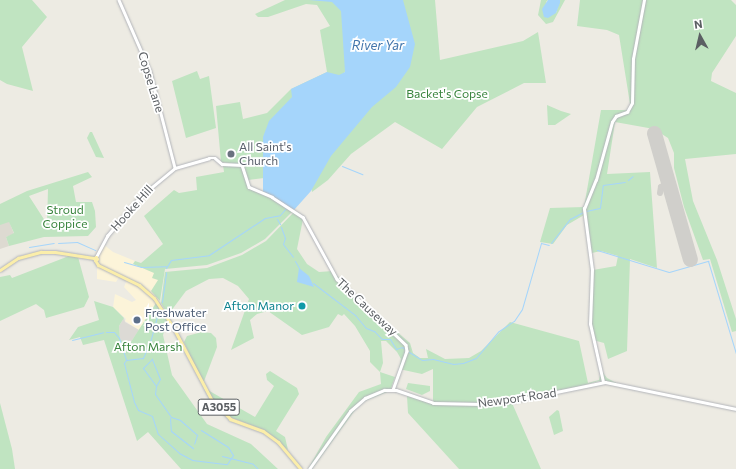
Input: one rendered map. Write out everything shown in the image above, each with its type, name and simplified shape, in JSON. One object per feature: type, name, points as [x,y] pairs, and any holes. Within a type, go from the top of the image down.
[{"type":"main road","name":"A3055","points":[[0,270],[14,260],[36,253],[55,252],[95,258],[98,265],[141,286],[159,304],[211,399],[230,419],[263,431],[278,442],[301,469]]},
{"type":"main road","name":"Newport Road","points":[[393,390],[433,403],[481,404],[563,392],[603,382],[736,409]]},
{"type":"main road","points":[[309,469],[344,418],[356,404],[374,394],[393,390]]},
{"type":"street","name":"Copse Lane","points":[[119,0],[150,70],[176,168]]},
{"type":"street","points":[[603,382],[590,324],[592,270],[584,210],[596,180],[612,122],[616,116],[627,112],[632,103],[633,59],[644,0]]},
{"type":"street","name":"The Causeway","points":[[176,168],[207,158],[218,160],[222,164],[242,165],[249,187],[285,205],[307,222],[337,280],[407,346],[407,351],[393,390]]},
{"type":"street","name":"Hooke Hill","points":[[95,258],[107,236],[140,197],[176,168]]},
{"type":"shaded area","points":[[0,213],[9,221],[14,234],[6,237],[9,246],[0,249]]},
{"type":"shaded area","points":[[103,244],[113,252],[135,261],[133,264],[163,272],[160,301],[139,330],[125,321],[126,319],[113,307],[115,294],[132,302],[136,300],[124,287],[127,280],[119,277],[116,282],[97,279],[97,260]]},
{"type":"shaded area","points":[[124,318],[125,322],[139,330],[129,345],[120,339],[119,326]]},
{"type":"green space","points":[[0,0],[32,0],[47,17],[22,47],[33,91],[7,84],[0,80]]},
{"type":"green space","points":[[285,0],[353,0],[374,29],[263,192],[264,178],[248,180],[243,165],[221,162],[216,106],[240,102],[243,119],[267,113],[291,89],[327,72],[320,30],[330,26],[317,5],[306,4],[268,17],[258,17],[255,14]]},
{"type":"green space","name":"Backet's Copse","points":[[389,0],[435,0],[440,60],[523,41],[538,32],[546,83],[524,83],[477,107],[442,149],[395,122],[351,154],[328,180],[312,192],[311,183]]},
{"type":"green space","points":[[541,0],[548,0],[546,2],[556,13],[560,0],[565,0],[553,22],[546,24],[538,15]]},
{"type":"green space","points":[[580,0],[643,0],[640,15],[645,0],[731,0],[736,5],[736,36],[712,73],[711,81],[736,93],[736,154],[685,159],[693,201],[717,260],[736,319],[736,331],[732,332],[710,259],[703,260],[684,207],[674,168],[674,153],[668,138],[654,129],[615,122],[607,174],[650,172],[657,268],[630,259],[627,351],[608,359],[604,343],[593,340],[591,324],[593,270],[616,266],[618,256],[601,251],[592,253],[585,210],[584,215],[567,225],[553,244],[540,242],[550,208],[584,207],[601,110],[631,110],[619,35],[607,30],[577,26]]},
{"type":"green space","points":[[197,71],[200,79],[209,76],[216,128],[186,138],[172,81]]},
{"type":"green space","points":[[547,105],[571,114],[555,125],[548,125]]},
{"type":"green space","points":[[90,132],[92,132],[104,158],[96,157],[87,138]]},
{"type":"green space","points":[[223,165],[241,166],[249,189],[267,195],[293,211],[265,239],[241,253],[207,265],[165,269],[160,301],[151,291],[158,280],[152,278],[154,273],[133,264],[135,261],[141,263],[163,244],[144,216],[174,190],[179,193],[197,190],[196,177],[224,172]]},
{"type":"green space","name":"Stroud Coppice","points":[[88,172],[92,177],[73,186],[76,202],[92,202],[95,211],[96,227],[88,236],[44,237],[9,246],[6,237],[14,233],[9,222],[0,225],[0,204],[27,191]],"holes":[[[48,189],[47,224],[29,196]]]},
{"type":"green space","points":[[294,212],[303,219],[297,249],[307,264],[319,272],[333,271],[355,296],[410,343],[413,353],[420,358],[428,358],[426,349],[445,359],[469,358],[481,351],[510,322],[579,341],[588,383],[599,380],[601,370],[607,378],[620,385],[599,381],[574,388],[485,403],[433,402],[433,369],[422,374],[399,369],[401,359],[397,352],[386,341],[381,341],[383,363],[380,372],[370,362],[370,351],[355,326],[344,314],[342,316],[338,314],[329,327],[302,335],[268,311],[257,314],[250,320],[254,338],[231,350],[249,299],[238,286],[223,278],[209,279],[186,291],[168,315],[161,303],[165,272],[207,268],[242,255],[266,241]]},
{"type":"green space","points":[[69,256],[78,257],[89,297],[84,307],[46,318],[44,310],[36,304],[0,321],[0,277],[10,275],[12,278]]},
{"type":"green space","name":"Afton Marsh","points":[[94,301],[113,307],[124,318],[119,326],[120,339],[129,345],[156,303],[168,320],[163,335],[172,375],[207,424],[251,444],[278,469],[181,469],[148,432],[137,441],[104,340],[83,345],[80,337],[69,340],[78,327],[99,320]]},
{"type":"green space","points":[[202,332],[211,333],[216,338],[217,347],[203,384],[184,342],[187,336]]},
{"type":"green space","points":[[270,371],[297,388],[299,394],[276,431],[285,437],[288,450],[264,430],[230,417],[212,399],[206,389],[255,417],[274,386],[267,380],[266,374]]},
{"type":"green space","points":[[380,372],[395,377],[390,391],[367,400],[358,406],[312,469],[308,469],[326,437],[359,392],[381,384]]},
{"type":"green space","points":[[408,383],[430,386],[430,391],[422,395],[406,389]]},
{"type":"green space","points":[[407,396],[442,405],[483,406],[512,403],[541,469],[459,469],[408,413]]},
{"type":"green space","points":[[0,403],[12,449],[15,469],[0,469]]},
{"type":"green space","points":[[557,410],[559,411],[563,431],[554,435],[549,417]]},
{"type":"water","name":"River Yar","points":[[309,0],[403,0],[415,44],[410,67],[396,87],[372,107],[331,156],[311,191],[294,210],[263,192],[263,137],[269,121],[292,97],[291,89],[327,72],[339,75],[345,72],[341,11],[332,2]]},
{"type":"water","points":[[548,0],[560,0],[560,3],[556,13],[548,18],[544,17],[542,9]]},
{"type":"water","points":[[299,268],[309,276],[314,287],[297,282]]},
{"type":"waterway","points":[[342,166],[362,174]]},
{"type":"waterway","points":[[628,180],[633,176]]},
{"type":"waterway","points":[[586,211],[600,208],[603,185],[625,182]]},
{"type":"waterway","points":[[166,268],[171,260],[209,255],[265,218],[280,215],[286,208]]},
{"type":"waterway","points":[[551,243],[570,219],[583,212]]},
{"type":"waterway","points":[[277,219],[280,224]]},
{"type":"waterway","points":[[281,227],[285,238],[283,244],[293,257]]},
{"type":"waterway","points":[[58,243],[77,242],[95,250]]},
{"type":"waterway","points":[[29,247],[54,243]]},
{"type":"waterway","points":[[409,352],[422,360],[433,359],[453,364],[463,363],[476,358],[499,331],[514,321],[522,309],[541,243],[549,245]]},
{"type":"waterway","points":[[597,250],[669,272],[708,261],[736,354]]},
{"type":"waterway","points":[[295,261],[299,268]]},
{"type":"waterway","points":[[124,262],[141,267],[166,266]]},
{"type":"waterway","points":[[162,302],[166,272]]},
{"type":"waterway","points":[[313,283],[355,315],[366,328],[374,331],[382,339],[390,339],[396,349],[402,347],[405,349]]},
{"type":"waterway","points":[[159,309],[151,339],[143,358],[126,360],[124,363],[134,402],[138,410],[152,416],[158,434],[179,453],[192,460],[227,464],[233,455],[228,447],[201,430]]},
{"type":"waterway","points":[[72,340],[103,332]]},
{"type":"waterway","points":[[106,332],[114,332],[119,338],[126,360]]},
{"type":"waterway","points":[[156,386],[160,379],[152,359],[143,368],[156,386],[155,394],[171,417],[180,420],[197,435],[194,444]]},
{"type":"waterway","points":[[170,418],[171,431],[193,448]]},
{"type":"waterway","points":[[222,456],[253,464],[258,469]]},
{"type":"taxiway","points":[[660,193],[661,187],[669,183]]},
{"type":"runway","points":[[654,133],[690,259]]},
{"type":"place","name":"All Saint's Church","points":[[231,154]]},
{"type":"place","name":"Afton Manor","points":[[302,306]]},
{"type":"place","name":"Freshwater Post Office","points":[[137,320]]}]
